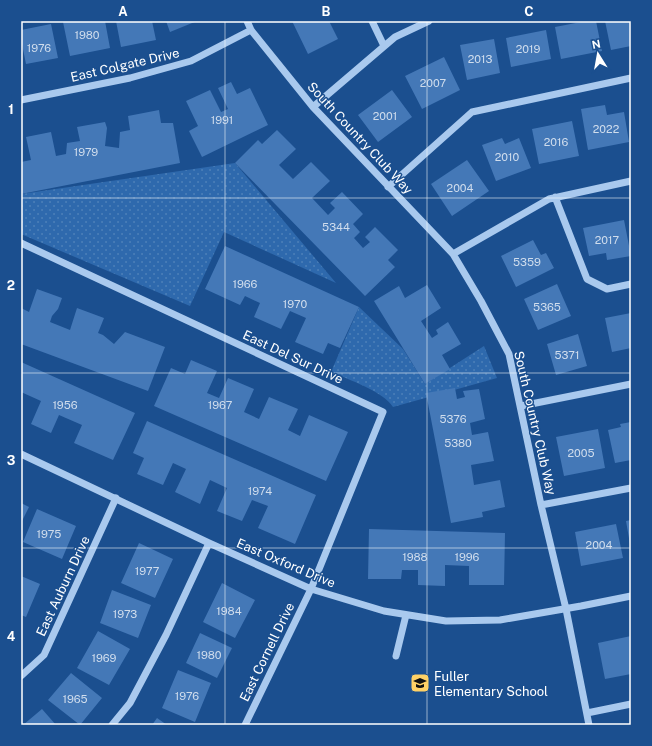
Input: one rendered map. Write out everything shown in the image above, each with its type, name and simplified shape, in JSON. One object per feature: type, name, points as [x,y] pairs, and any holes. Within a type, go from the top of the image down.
[{"type":"street","name":"South Country Club Way","points":[[248,21],[251,30],[313,107],[453,254],[481,301],[509,354],[566,609],[587,713],[587,724]]},
{"type":"street","points":[[372,21],[384,46]]},
{"type":"street","points":[[313,107],[395,37],[429,21]]},
{"type":"street","name":"East Colgate Drive","points":[[21,100],[130,78],[191,61],[251,30]]},
{"type":"street","points":[[388,187],[472,112],[631,78]]},
{"type":"street","points":[[453,254],[549,199],[631,181]]},
{"type":"street","points":[[555,197],[587,279],[607,289],[631,284]]},
{"type":"street","name":"East Del Sur Drive","points":[[21,243],[383,412],[311,589]]},
{"type":"street","points":[[521,406],[631,384]]},
{"type":"street","name":"East Oxford Drive","points":[[21,454],[311,589],[384,611],[446,621],[500,620],[631,596]]},
{"type":"street","points":[[542,505],[631,488]]},
{"type":"street","name":"East Auburn Drive","points":[[21,676],[44,655],[116,498]]},
{"type":"street","points":[[112,725],[130,703],[166,636],[209,542]]},
{"type":"street","name":"East Cornell Drive","points":[[245,725],[311,589]]},
{"type":"street","points":[[396,656],[406,615]]},
{"type":"street","points":[[587,713],[631,704]]},
{"type":"shaded area","points":[[235,163],[336,283],[224,232],[190,306],[21,234],[21,194]]},
{"type":"shaded area","points":[[359,307],[403,349],[425,384],[484,346],[497,378],[393,407],[388,401],[374,391],[331,372]]},
{"type":"building","points":[[105,21],[110,48],[70,56],[63,22]]},
{"type":"building","points":[[116,21],[152,21],[156,40],[121,47]]},
{"type":"building","points":[[166,21],[197,21],[170,32]]},
{"type":"building","points":[[292,21],[329,21],[338,39],[308,54]]},
{"type":"building","points":[[586,21],[596,21],[602,51],[561,59],[555,27]]},
{"type":"building","points":[[605,21],[631,21],[631,46],[611,50]]},
{"type":"building","points":[[51,24],[58,58],[26,64],[21,39],[21,30]]},
{"type":"building","points":[[546,30],[551,59],[511,67],[506,38]]},
{"type":"building","points":[[494,39],[500,73],[467,80],[460,45]]},
{"type":"building","points":[[444,57],[460,90],[422,109],[405,76]]},
{"type":"building","points":[[231,82],[237,94],[250,88],[268,125],[202,157],[189,131],[198,126],[186,101],[210,90],[221,112],[228,109],[218,88]]},
{"type":"building","points":[[392,90],[412,117],[378,142],[358,115]]},
{"type":"building","points":[[605,105],[607,115],[624,112],[629,142],[588,150],[581,109]]},
{"type":"building","points":[[159,110],[161,123],[173,123],[180,163],[21,194],[21,162],[31,160],[26,137],[51,132],[56,156],[66,154],[67,143],[80,141],[77,127],[105,122],[107,128],[105,146],[119,148],[120,132],[130,130],[128,116]]},
{"type":"building","points":[[572,121],[579,156],[539,164],[532,129]]},
{"type":"building","points":[[277,130],[296,149],[279,165],[293,179],[311,162],[330,181],[312,198],[328,215],[335,208],[330,203],[342,192],[363,214],[353,224],[360,232],[354,238],[363,248],[370,242],[365,237],[375,227],[398,250],[388,260],[395,267],[365,296],[235,163],[258,140],[262,144]]},
{"type":"building","points":[[502,138],[505,144],[519,138],[531,168],[496,181],[482,145]]},
{"type":"building","points":[[467,160],[489,191],[452,216],[431,184]]},
{"type":"building","points":[[624,220],[631,256],[607,260],[606,253],[589,256],[583,228]]},
{"type":"building","points":[[533,240],[541,255],[546,253],[554,268],[516,287],[501,256]]},
{"type":"building","points":[[225,246],[359,307],[340,348],[328,343],[323,354],[295,342],[306,318],[290,311],[281,329],[254,317],[260,303],[245,296],[240,305],[205,289]]},
{"type":"building","points":[[557,284],[571,316],[538,330],[524,299]]},
{"type":"building","points":[[427,285],[441,308],[421,321],[432,338],[438,334],[436,330],[448,322],[461,344],[442,355],[450,369],[425,384],[374,301],[399,286],[405,298]]},
{"type":"building","points":[[37,289],[62,298],[58,309],[52,316],[50,322],[70,330],[77,308],[104,318],[98,333],[114,344],[125,332],[165,347],[148,391],[21,344],[21,308],[29,312]]},
{"type":"building","points":[[631,313],[631,348],[612,352],[605,318]]},
{"type":"building","points":[[578,334],[587,366],[556,375],[547,344]]},
{"type":"building","points":[[191,360],[217,371],[207,393],[219,398],[228,378],[254,389],[244,412],[259,419],[269,397],[298,409],[288,430],[300,436],[309,415],[348,432],[326,481],[154,406],[171,368],[185,374]]},
{"type":"building","points":[[21,362],[135,413],[113,460],[74,443],[82,425],[59,415],[51,433],[31,424],[41,401],[21,392]]},
{"type":"building","points":[[455,388],[457,399],[465,397],[463,391],[479,389],[485,419],[470,423],[472,435],[488,432],[494,461],[471,465],[474,485],[500,480],[505,507],[482,512],[483,517],[451,523],[426,393]]},
{"type":"building","points":[[147,421],[316,495],[295,544],[258,528],[268,506],[252,500],[242,521],[217,511],[227,488],[210,480],[200,504],[175,492],[186,469],[173,463],[163,485],[137,474],[144,458],[133,453]]},
{"type":"building","points":[[631,422],[631,460],[615,463],[608,430],[621,427],[620,424]]},
{"type":"building","points":[[598,429],[605,468],[564,476],[556,437]]},
{"type":"building","points":[[21,503],[29,507],[21,523]]},
{"type":"building","points":[[37,509],[76,526],[62,559],[23,542]]},
{"type":"building","points":[[631,520],[631,544],[630,544],[626,521]]},
{"type":"building","points":[[616,524],[623,558],[581,566],[575,532]]},
{"type":"building","points":[[369,529],[505,533],[504,585],[469,585],[469,566],[445,565],[445,586],[418,585],[418,570],[402,570],[401,579],[368,579]]},
{"type":"building","points":[[139,543],[173,559],[155,598],[121,583]]},
{"type":"building","points":[[21,576],[40,584],[26,617],[21,615]]},
{"type":"building","points":[[222,583],[255,600],[235,638],[203,622]]},
{"type":"building","points":[[112,590],[151,605],[138,638],[100,623]]},
{"type":"building","points":[[98,631],[130,649],[109,685],[77,668]]},
{"type":"building","points":[[200,633],[232,648],[217,678],[186,663]]},
{"type":"building","points":[[631,636],[631,674],[605,679],[598,643]]},
{"type":"building","points":[[178,670],[211,683],[195,722],[162,708]]},
{"type":"building","points":[[71,673],[102,698],[80,725],[48,700]]},
{"type":"building","points":[[42,709],[56,725],[23,725]]},
{"type":"building","points":[[157,718],[167,725],[152,725]]},
{"type":"place","name":"Fuller Elementary School","points":[[420,683]]}]
